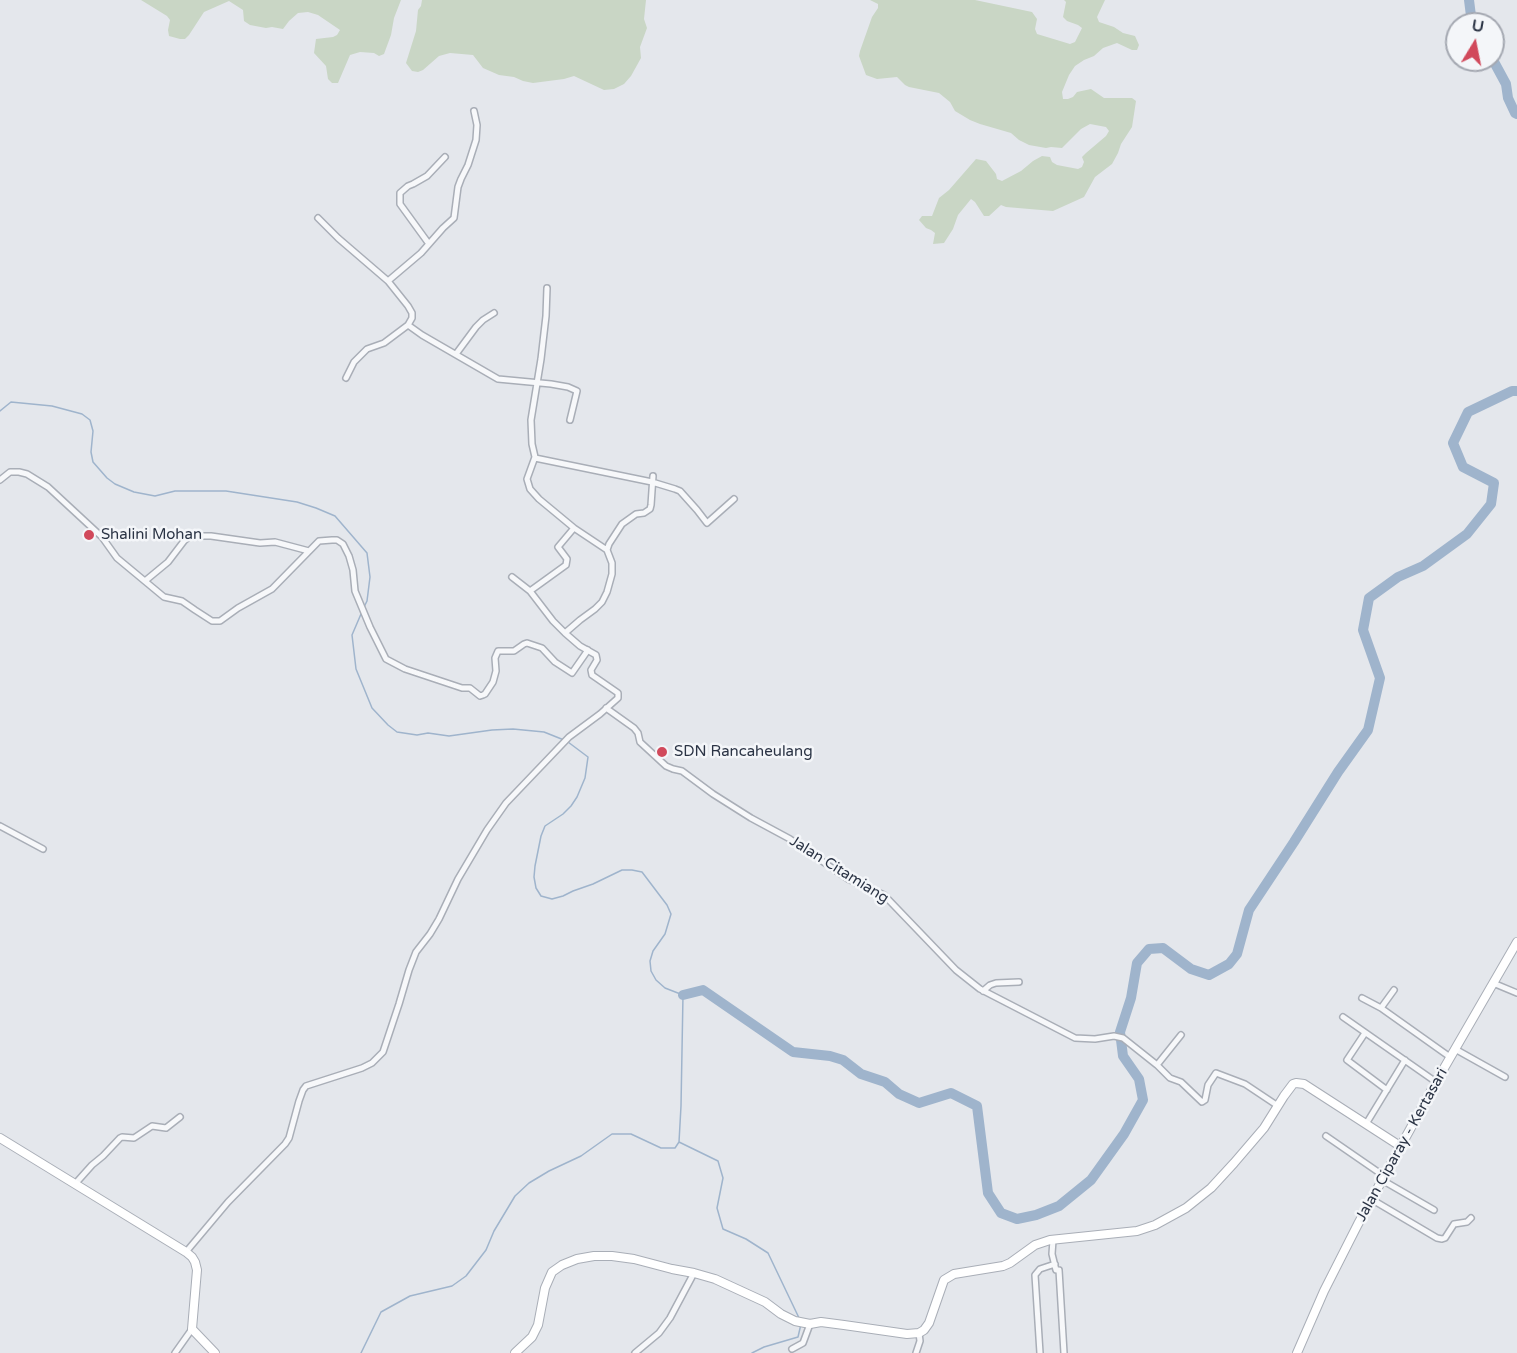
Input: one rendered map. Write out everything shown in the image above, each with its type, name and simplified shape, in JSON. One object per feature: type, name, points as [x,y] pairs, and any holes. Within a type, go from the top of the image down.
[{"type":"street","points":[[388,281],[421,253],[454,218],[458,188],[476,140],[477,125],[474,111]]},
{"type":"street","points":[[429,244],[400,204],[400,193],[427,176],[445,157]]},
{"type":"street","points":[[318,218],[388,281],[412,313],[408,325],[384,343],[367,349],[354,362],[346,378]]},
{"type":"street","points":[[547,288],[546,316],[531,420],[535,458],[527,480],[530,489],[539,499],[574,528],[608,550]]},
{"type":"street","points":[[456,354],[476,327],[494,313]]},
{"type":"street","points":[[408,325],[498,379],[537,382],[568,387],[577,391],[570,420]]},
{"type":"street","points":[[535,458],[652,479],[678,490],[706,523],[734,499]]},
{"type":"street","points":[[0,480],[10,472],[23,472],[48,488],[102,537],[117,558],[164,597],[182,601],[212,621],[220,621],[272,589],[319,541],[337,540],[343,544],[353,570],[355,591],[386,659],[405,669],[462,688],[470,688],[480,696],[485,694],[494,682],[495,658],[498,651],[514,651],[526,643],[542,648],[555,662],[572,673],[588,650]]},
{"type":"street","points":[[565,633],[602,602],[612,574],[609,544],[622,524],[636,514],[650,509],[652,479]]},
{"type":"street","points":[[530,591],[567,565],[567,559],[558,547],[574,528]]},
{"type":"street","points":[[145,581],[168,562],[189,537],[211,536],[246,542],[275,542],[309,551]]},
{"type":"street","points":[[186,1252],[228,1202],[285,1144],[306,1086],[362,1068],[372,1063],[383,1052],[416,952],[439,919],[458,879],[487,830],[506,803],[569,737],[618,698],[619,694],[592,675],[591,670],[598,658],[596,655],[565,633],[530,591],[512,577]]},
{"type":"street","name":"Jalan Citamiang","points":[[606,708],[634,728],[640,742],[666,766],[682,771],[712,794],[790,839],[848,879],[886,897],[956,970],[983,991],[1078,1039],[1095,1040],[1114,1036],[1123,1038],[1157,1065]]},
{"type":"street","points":[[0,826],[43,849]]},
{"type":"street","name":"Jalan Ciparay - Kertasari","points":[[1297,1353],[1329,1280],[1371,1199],[1517,942]]},
{"type":"street","points":[[983,991],[996,983],[1019,982]]},
{"type":"street","points":[[1493,983],[1517,993]]},
{"type":"street","points":[[1381,1008],[1394,990]]},
{"type":"street","points":[[1362,998],[1453,1053],[1504,1077]]},
{"type":"street","points":[[1343,1017],[1436,1082]]},
{"type":"street","points":[[1365,1033],[1347,1060],[1387,1090]]},
{"type":"street","points":[[1181,1035],[1157,1065],[1170,1078],[1181,1082],[1202,1102],[1205,1100],[1208,1085],[1216,1073],[1245,1084],[1278,1106]]},
{"type":"street","points":[[1366,1124],[1405,1060]]},
{"type":"street","points":[[515,1353],[532,1337],[538,1324],[552,1272],[577,1259],[594,1256],[634,1259],[716,1279],[765,1302],[795,1321],[821,1322],[907,1334],[919,1333],[929,1323],[942,1284],[947,1277],[1003,1266],[1035,1245],[1053,1240],[1137,1231],[1155,1225],[1186,1208],[1211,1188],[1234,1163],[1264,1128],[1293,1084],[1298,1082],[1400,1146]]},
{"type":"street","points":[[75,1184],[120,1138],[134,1138],[152,1126],[166,1128],[180,1117]]},
{"type":"street","points":[[1326,1137],[1383,1178],[1434,1210]]},
{"type":"street","points":[[0,1138],[192,1257],[197,1270],[192,1329],[175,1353]]},
{"type":"street","points":[[1371,1199],[1442,1239],[1454,1224],[1467,1222],[1471,1218]]},
{"type":"street","points":[[1053,1240],[1052,1254],[1056,1270],[1059,1270],[1064,1353]]},
{"type":"street","points":[[1040,1353],[1035,1275],[1040,1269],[1054,1264]]},
{"type":"street","points":[[635,1353],[659,1333],[670,1318],[694,1273]]},
{"type":"street","points":[[792,1349],[803,1343],[808,1323]]},
{"type":"street","points":[[192,1329],[215,1353]]},
{"type":"street","points":[[916,1353],[920,1341],[919,1333]]},
{"type":"green space","points":[[141,0],[401,0],[384,54],[379,56],[374,53],[360,52],[350,55],[338,83],[332,83],[328,79],[326,66],[314,53],[316,39],[333,37],[340,30],[318,15],[308,12],[298,13],[283,29],[266,28],[250,25],[244,21],[243,10],[229,1],[204,12],[189,35],[185,39],[180,39],[169,36],[170,20],[167,16]]},
{"type":"green space","points":[[422,0],[646,0],[644,19],[647,28],[640,47],[641,58],[631,76],[624,84],[614,89],[604,90],[574,76],[533,83],[523,81],[483,68],[473,55],[450,53],[439,56],[418,72],[412,71],[406,63],[416,31],[418,10]]},
{"type":"green space","points":[[870,0],[975,0],[1032,12],[1037,19],[1035,29],[1037,34],[1070,44],[1075,42],[1082,28],[1063,17],[1066,2],[1064,0],[1105,0],[1097,17],[1099,22],[1135,36],[1139,45],[1137,50],[1117,43],[1103,48],[1094,56],[1075,66],[1062,92],[1063,99],[1073,97],[1077,92],[1091,89],[1104,98],[1132,98],[1136,101],[1132,127],[1112,164],[1095,177],[1084,197],[1053,211],[1001,205],[989,216],[984,216],[971,199],[958,215],[944,243],[933,244],[935,233],[919,220],[922,216],[932,216],[939,198],[976,159],[986,161],[997,179],[1002,181],[1042,156],[1050,157],[1057,165],[1078,169],[1084,162],[1082,157],[1109,131],[1106,127],[1090,124],[1081,129],[1062,148],[1029,145],[1011,133],[970,120],[955,111],[950,102],[939,93],[909,87],[897,77],[877,79],[866,75],[859,56],[872,17],[878,8],[878,4]]},
{"type":"waterway","points":[[1469,0],[1470,12]]},
{"type":"waterway","points":[[1500,72],[1506,84],[1508,98],[1517,114]]},
{"type":"waterway","points":[[683,995],[703,990],[793,1052],[830,1056],[843,1060],[861,1074],[885,1082],[899,1094],[919,1103],[951,1093],[977,1106],[988,1193],[1001,1213],[1017,1219],[1059,1206],[1091,1180],[1124,1134],[1143,1100],[1139,1079],[1123,1056],[1120,1032],[1131,998],[1137,963],[1149,949],[1163,948],[1191,969],[1209,975],[1229,964],[1237,954],[1249,910],[1338,772],[1368,730],[1380,678],[1363,630],[1369,598],[1398,577],[1423,566],[1467,534],[1491,504],[1494,483],[1463,467],[1453,443],[1468,412],[1512,391],[1517,391]]},
{"type":"waterway","points":[[0,411],[11,402],[52,406],[82,414],[90,420],[93,431],[91,452],[93,462],[115,484],[134,492],[155,496],[175,491],[226,491],[297,502],[335,516],[367,553],[370,577],[364,607]]},
{"type":"waterway","points":[[361,614],[352,635],[356,669],[372,708],[397,732],[449,736],[513,729],[544,732],[564,740]]},
{"type":"waterway","points":[[568,742],[588,757],[585,778],[571,806],[545,826],[535,866],[536,888],[541,896],[552,899],[593,884],[622,870],[632,870],[642,872],[667,905],[671,914],[665,934],[653,951],[650,961],[651,971],[656,980],[665,988],[683,995],[679,1142],[718,1161],[723,1178],[717,1208],[723,1229],[746,1239],[768,1253],[800,1320]]},
{"type":"waterway","points":[[361,1353],[381,1312],[410,1296],[452,1286],[466,1276],[486,1250],[494,1231],[515,1196],[529,1183],[581,1156],[612,1134],[631,1134],[661,1148],[675,1148],[679,1142]]},
{"type":"waterway","points":[[752,1353],[798,1337],[801,1324]]},
{"type":"place","name":"Shalini Mohan","points":[[89,535]]},
{"type":"place","name":"SDN Rancaheulang","points":[[662,752]]}]
